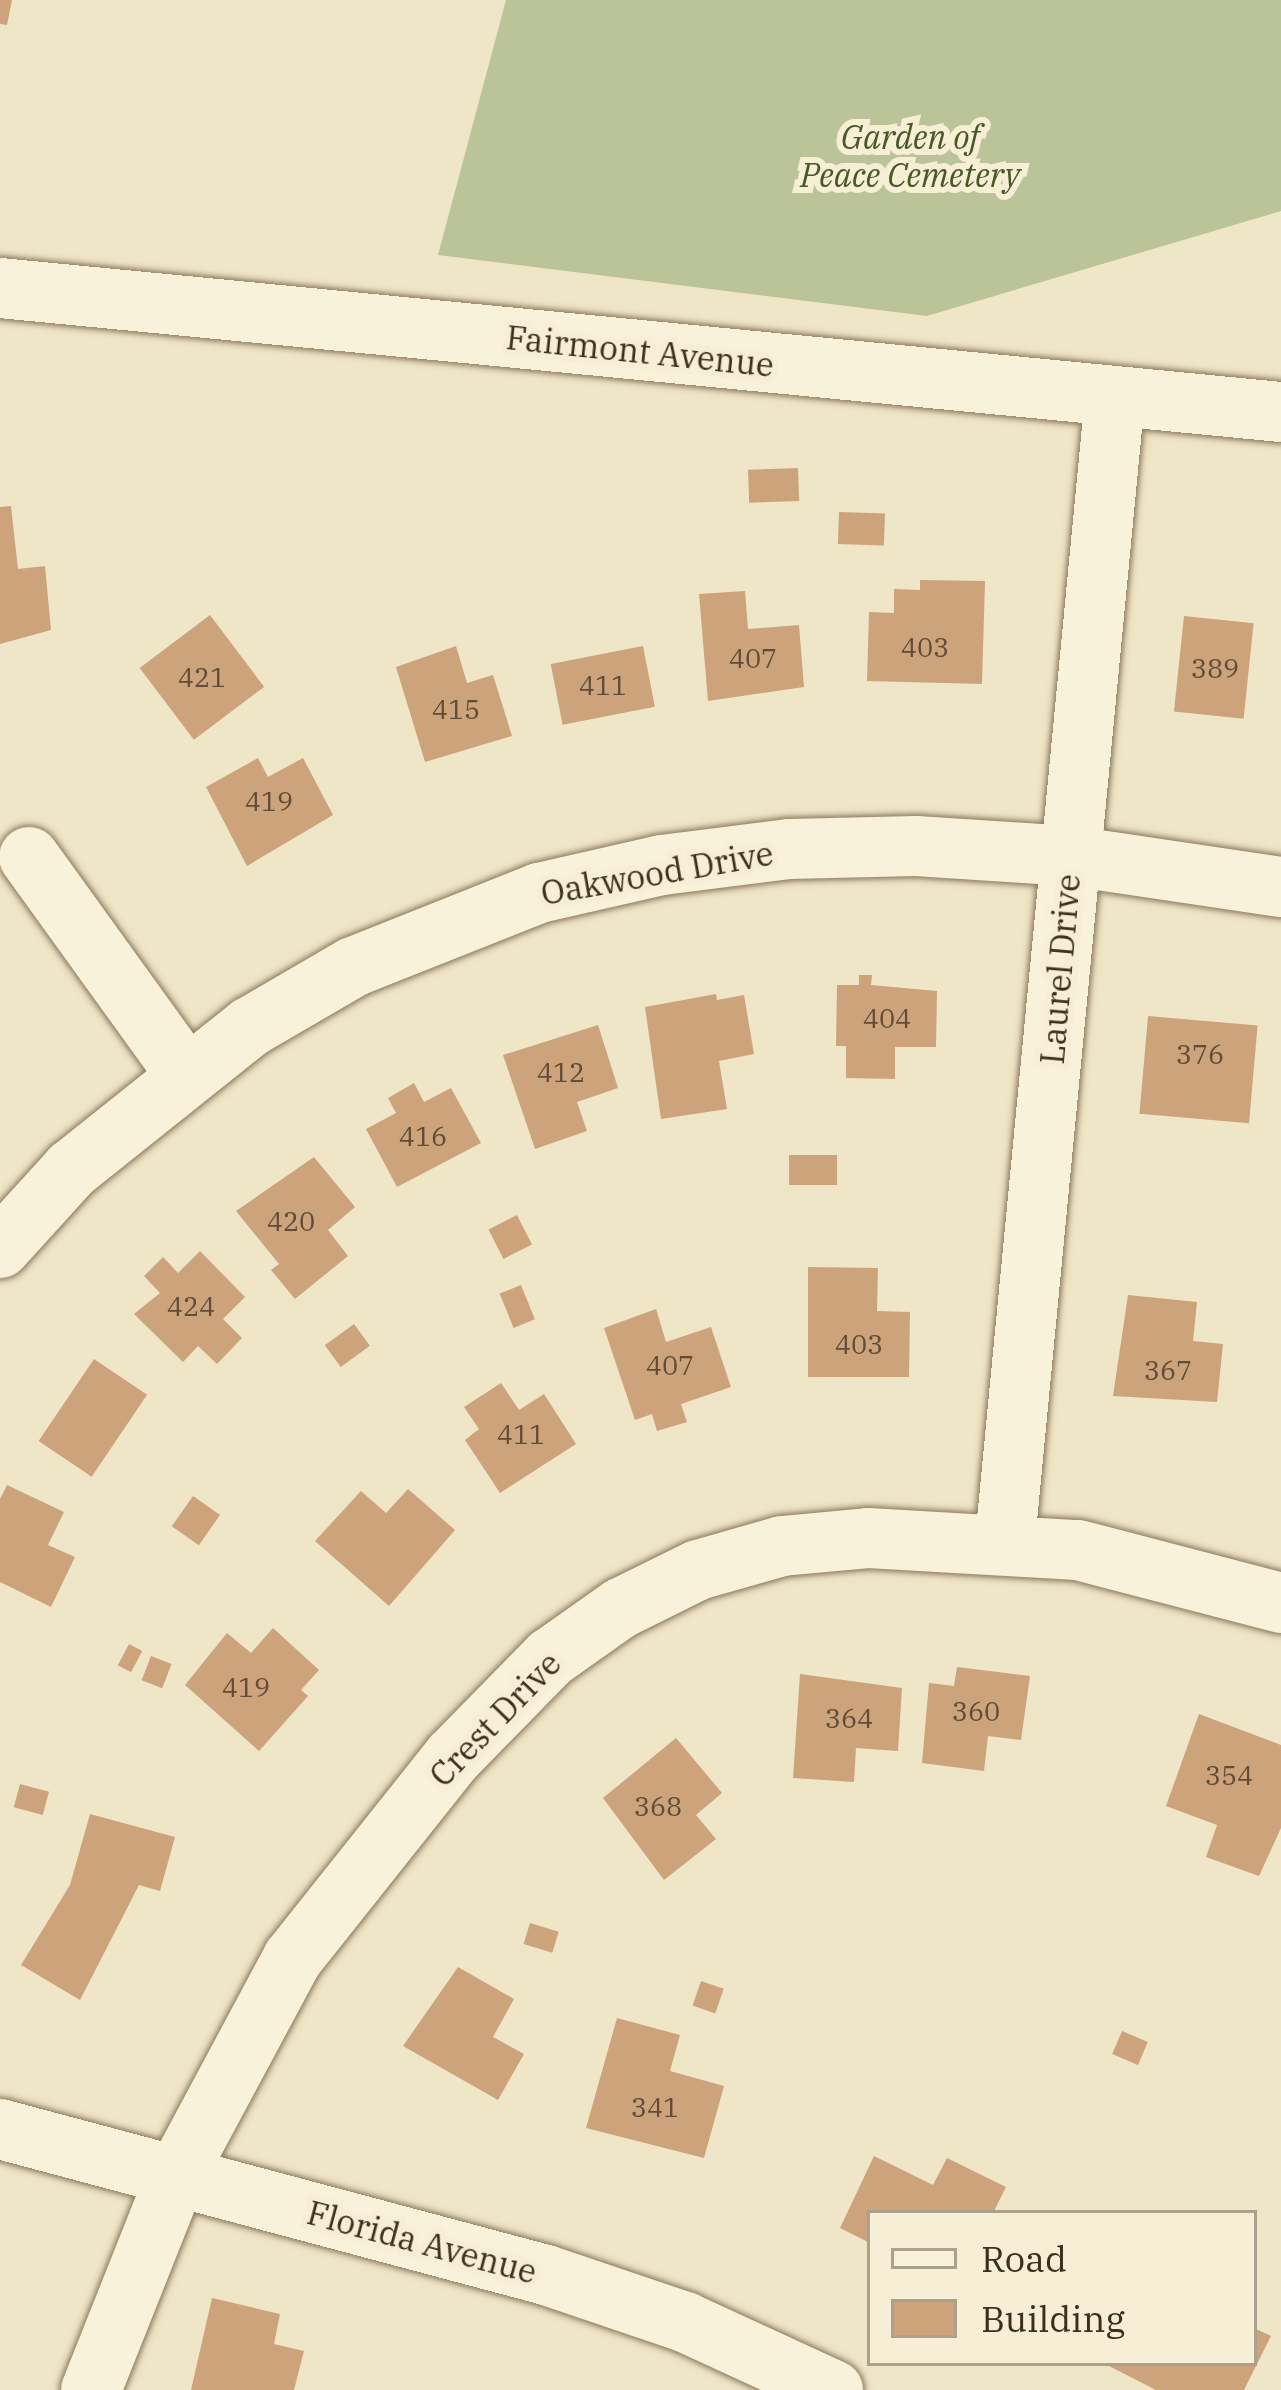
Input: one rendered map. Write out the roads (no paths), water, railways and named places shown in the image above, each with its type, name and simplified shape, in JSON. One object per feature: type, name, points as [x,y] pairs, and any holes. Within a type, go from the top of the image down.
[{"type":"street","name":"Fairmont Avenue","points":[[0,288],[1281,412]]},
{"type":"street","name":"Laurel Drive","points":[[1005,1541],[1115,397]]},
{"type":"street","name":"Oakwood Drive","points":[[0,1248],[71,1169],[185,1073],[353,967],[539,893],[662,865],[789,849],[916,846],[1071,856],[1281,887]]},
{"type":"street","points":[[28,857],[185,1073]]},
{"type":"street","name":"Crest Drive","points":[[91,2390],[176,2176],[293,1958],[438,1775],[550,1658],[621,1608],[698,1570],[782,1546],[868,1538],[1005,1541],[1220,1581],[1281,1604]]},
{"type":"street","name":"Florida Avenue","points":[[0,2129],[546,2275],[685,2322],[832,2390]]},
{"type":"park label","name":"Garden of Peace Cemetery","points":[[910,156]]}]
